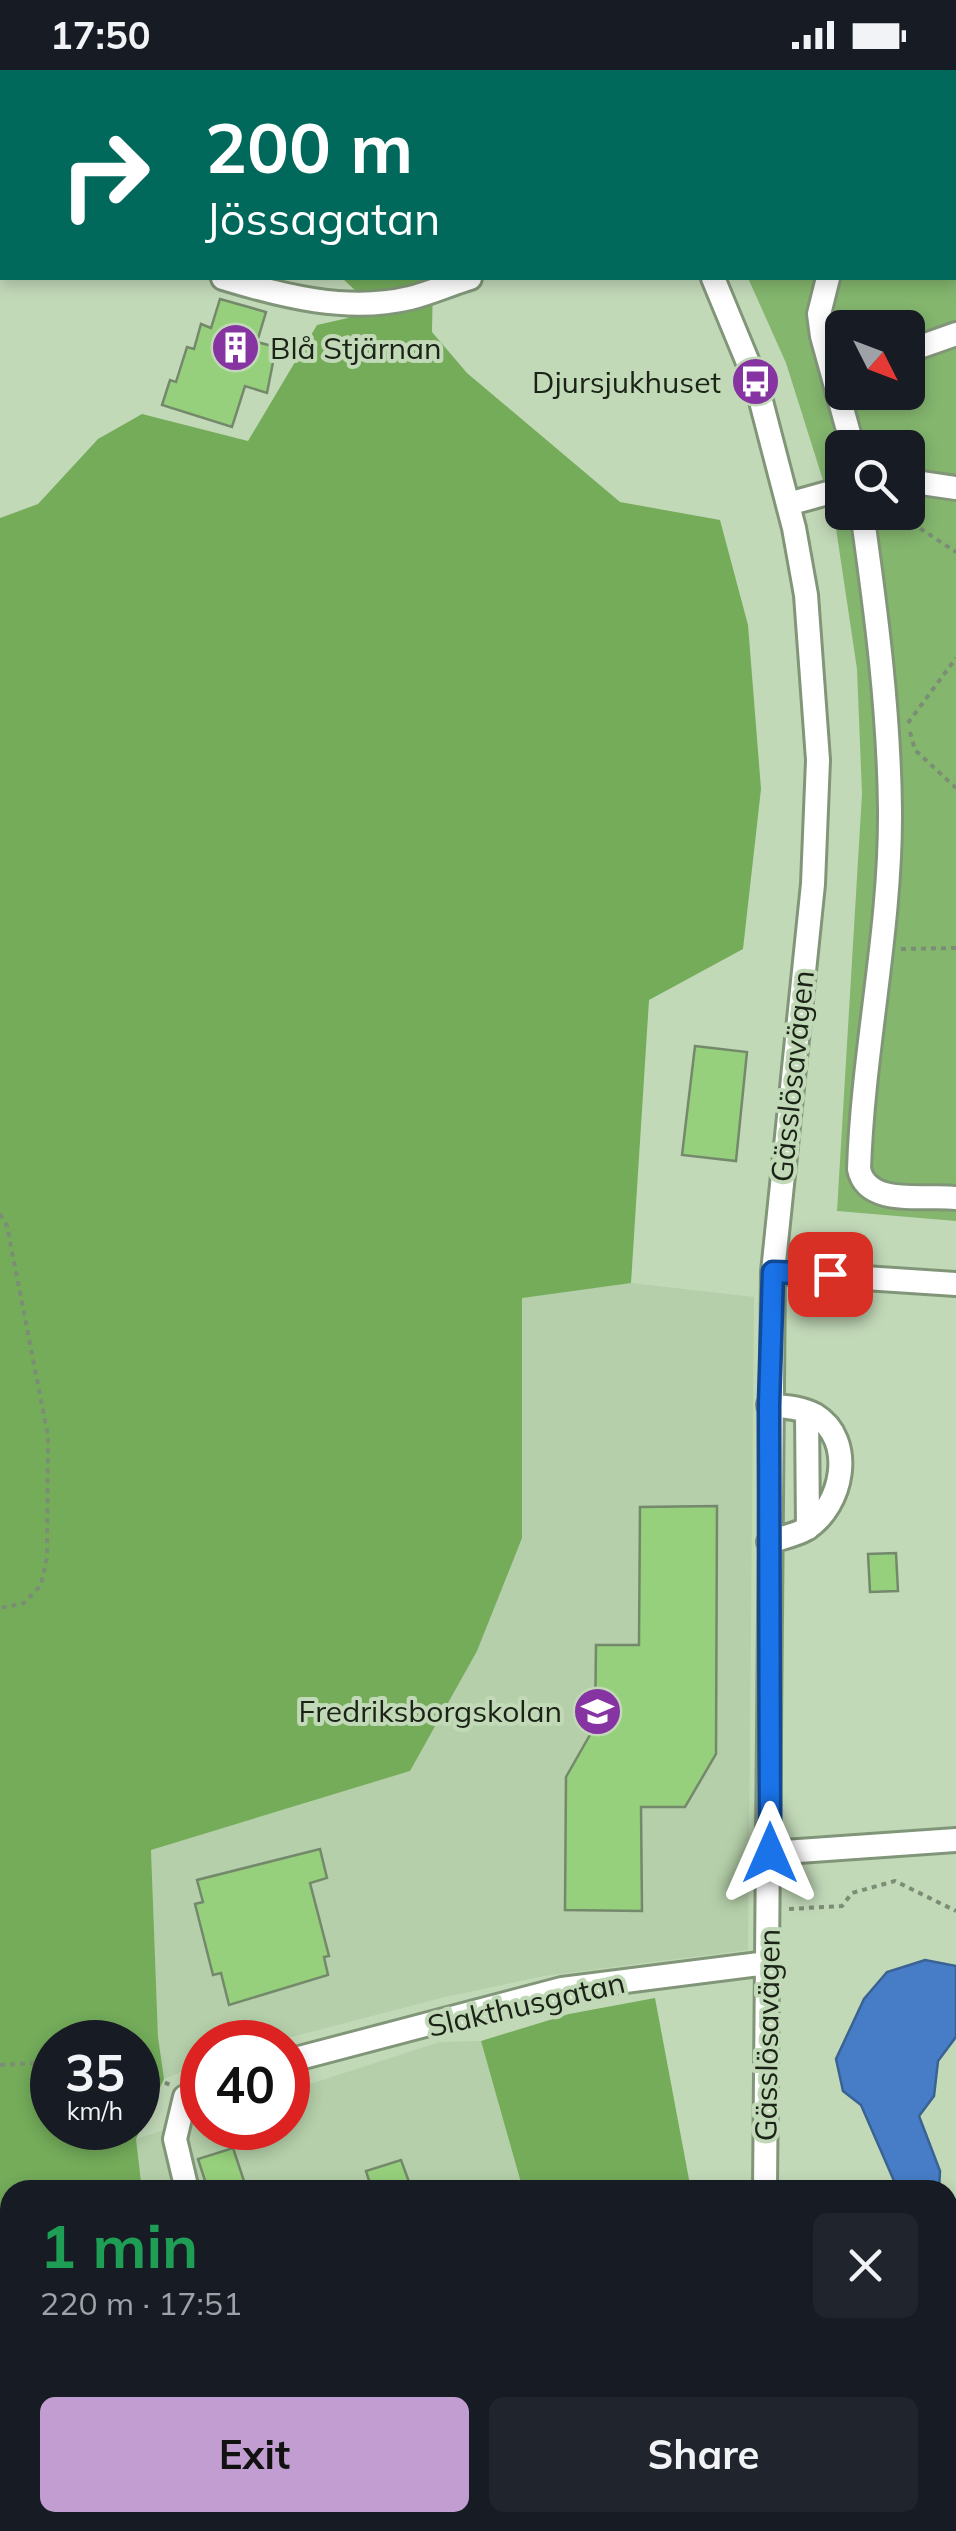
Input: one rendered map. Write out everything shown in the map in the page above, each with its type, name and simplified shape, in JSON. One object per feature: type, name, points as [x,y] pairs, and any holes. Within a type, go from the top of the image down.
[{"type":"street","points":[[232,280],[326,302],[366,304],[409,298],[464,280]]},
{"type":"street","name":"Gässlösavägen","points":[[714,280],[756,382],[788,504],[806,595],[818,760],[814,884],[788,1091],[773,1272],[766,2180]]},
{"type":"street","points":[[825,334],[819,314],[828,280]]},
{"type":"street","points":[[925,345],[956,334]]},
{"type":"street","points":[[925,483],[956,488]]},
{"type":"street","points":[[788,504],[825,494]]},
{"type":"street","points":[[864,530],[877,621],[890,811],[882,952],[860,1150],[861,1178],[885,1196],[956,1198]]},
{"type":"street","points":[[773,1272],[956,1284]]},
{"type":"street","points":[[769,1405],[808,1412],[832,1430],[842,1457],[836,1492],[808,1528],[769,1542]]},
{"type":"street","points":[[808,1412],[808,1528]]},
{"type":"street","points":[[770,1853],[956,1840]]},
{"type":"street","name":"Slakthusgatan","points":[[310,2055],[562,1990],[767,1964]]},
{"type":"street","points":[[180,2127],[175,2139],[185,2180]]},
{"type":"path","points":[[922,530],[956,552]]},
{"type":"path","points":[[956,658],[908,724],[915,750],[956,788]]},
{"type":"path","points":[[882,952],[956,948]]},
{"type":"path","points":[[0,1214],[8,1226],[48,1436],[48,1557],[41,1585],[24,1603],[0,1608]]},
{"type":"path","points":[[784,1910],[842,1906],[852,1893],[894,1881],[956,1911]]},
{"type":"path","points":[[0,2064],[30,2063]]},
{"type":"shaded area","name":"Fredriksborgskolan","points":[[631,1283],[754,1297],[748,1950],[544,1976],[310,2032],[310,2020],[180,2020],[180,2072],[164,2079],[157,2020],[151,1850],[410,1771],[522,1538],[522,1297]]},
{"type":"shaded area","points":[[481,2041],[520,2180],[141,2180],[137,2150],[160,2150],[160,2131],[180,2125],[180,2150],[310,2150],[310,2084],[440,2042]]},
{"type":"green space","points":[[344,280],[433,280],[432,332],[467,373],[620,502],[720,520],[748,625],[761,789],[743,949],[649,1000],[631,1283],[522,1298],[522,1538],[477,1651],[410,1771],[151,1850],[157,2020],[30,2020],[30,2150],[137,2150],[141,2180],[0,2180],[0,518],[38,504],[98,439],[142,414],[248,441],[317,325],[348,318],[357,292]]},
{"type":"green space","points":[[749,280],[956,280],[956,1221],[837,1211],[862,794],[857,669],[836,530],[925,530],[925,430],[825,430],[825,486],[786,363]]},
{"type":"green space","points":[[655,1998],[689,2180],[520,2180],[481,2041],[569,2014]]},
{"type":"green space","points":[[160,2051],[164,2079],[160,2088]]},
{"type":"water","points":[[925,1960],[956,1966],[956,2037],[938,2061],[934,2096],[919,2116],[940,2171],[940,2180],[894,2180],[861,2105],[843,2091],[836,2059],[864,1999],[887,1972]]},
{"type":"building","name":"Blå Stjärnan","points":[[220,299],[266,312],[257,342],[276,347],[267,393],[245,386],[232,427],[162,405],[170,380],[176,382],[187,347],[194,349],[201,324],[211,328]]},
{"type":"building","points":[[695,1046],[747,1052],[736,1161],[682,1155]]},
{"type":"building","points":[[717,1506],[716,1754],[685,1807],[641,1807],[642,1911],[565,1910],[566,1777],[595,1726],[596,1645],[639,1645],[640,1507]]},
{"type":"building","points":[[896,1553],[898,1591],[870,1592],[868,1554]]},
{"type":"building","points":[[320,1849],[327,1878],[310,1883],[329,1956],[324,1957],[328,1975],[229,2005],[221,1973],[213,1975],[195,1904],[203,1902],[197,1880]]},
{"type":"building","points":[[234,2150],[244,2180],[205,2180],[198,2159]]},
{"type":"building","points":[[401,2160],[408,2180],[369,2180],[366,2171]]},
{"type":"place","name":"Blå Stjärnan","points":[[235,348]]},
{"type":"place","name":"Djursjukhuset","points":[[756,382]]},
{"type":"place","name":"Fredriksborgskolan","points":[[597,1711]]},
{"type":"route","points":[[770,1853],[769,1405],[773,1272],[830,1274]]}]
